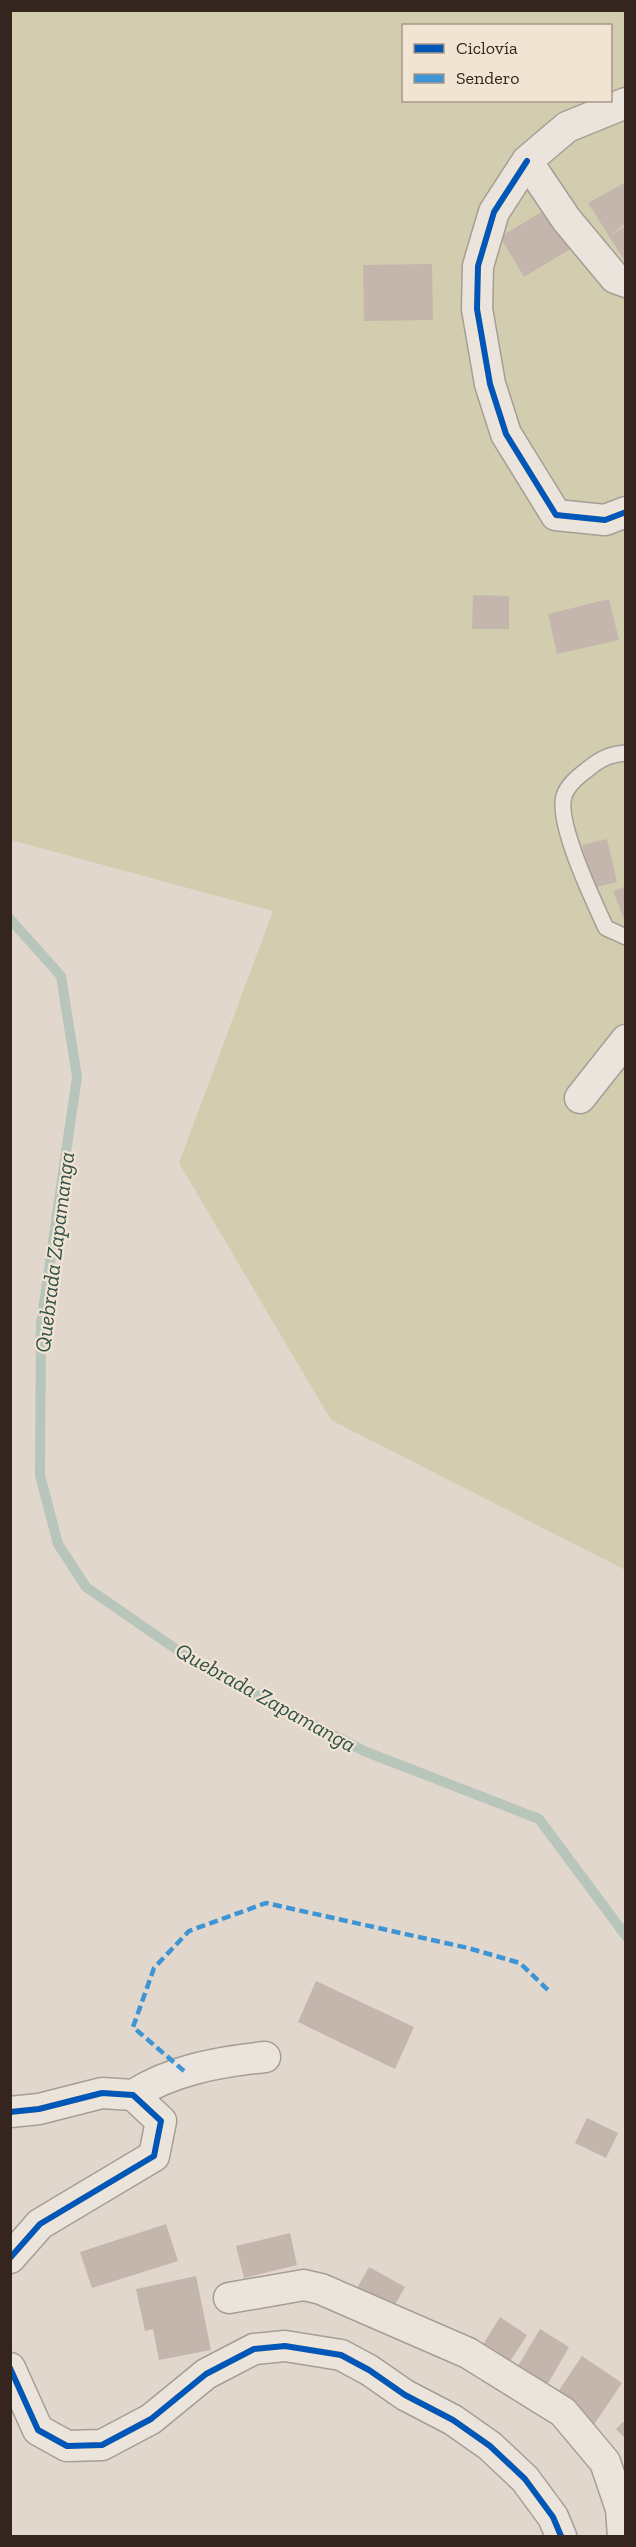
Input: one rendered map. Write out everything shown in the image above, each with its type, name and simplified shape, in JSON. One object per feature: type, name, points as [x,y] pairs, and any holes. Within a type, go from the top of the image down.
[{"type":"street","points":[[626,103],[567,127],[527,160],[494,212],[478,266],[477,309],[490,384],[506,434],[556,515],[605,520],[626,512]]},
{"type":"street","points":[[527,160],[567,219],[615,278],[626,282]]},
{"type":"street","points":[[580,1098],[626,1040]]},
{"type":"street","points":[[10,2112],[39,2109],[102,2093],[133,2095],[155,2081],[184,2071],[221,2062],[265,2057]]},
{"type":"street","points":[[10,2258],[40,2224],[154,2156],[161,2121],[133,2095]]},
{"type":"street","points":[[229,2298],[304,2285],[321,2289],[468,2353],[563,2412],[605,2462],[619,2486],[623,2536]]},
{"type":"street","points":[[10,2368],[38,2430],[67,2446],[102,2445],[151,2420],[206,2374],[254,2349],[285,2346],[341,2355],[369,2370],[405,2395],[453,2420],[490,2446],[525,2479],[553,2517],[561,2536]]},
{"type":"lane","points":[[626,753],[603,757],[572,782],[564,797],[564,819],[587,887],[606,928],[626,937]]},
{"type":"shaded area","points":[[10,11],[625,11],[625,1570],[331,1420],[179,1163],[273,911],[11,840]]},
{"type":"building","points":[[626,182],[626,223],[609,236],[588,203]]},
{"type":"building","points":[[548,208],[572,248],[524,277],[500,237]]},
{"type":"building","points":[[626,226],[626,263],[609,236]]},
{"type":"building","points":[[432,264],[433,320],[364,321],[363,265]]},
{"type":"building","points":[[473,595],[509,596],[509,629],[472,629]]},
{"type":"building","points":[[609,599],[619,640],[557,654],[548,614]]},
{"type":"building","points":[[607,839],[617,882],[593,888],[582,845]]},
{"type":"building","points":[[626,887],[626,922],[625,922],[613,891]]},
{"type":"building","points":[[316,1981],[414,2027],[395,2069],[298,2022]]},
{"type":"building","points":[[587,2118],[618,2133],[606,2158],[575,2143]]},
{"type":"building","points":[[166,2224],[178,2261],[92,2288],[80,2252]]},
{"type":"building","points":[[290,2233],[297,2265],[244,2278],[236,2246]]},
{"type":"building","points":[[369,2267],[405,2287],[388,2317],[352,2297]]},
{"type":"building","points":[[196,2276],[211,2350],[159,2360],[153,2329],[145,2331],[136,2289]]},
{"type":"building","points":[[500,2317],[527,2335],[506,2368],[479,2351]]},
{"type":"building","points":[[540,2329],[569,2347],[542,2394],[512,2376]]},
{"type":"building","points":[[582,2356],[622,2383],[593,2426],[553,2399]]},
{"type":"building","points":[[626,2419],[626,2439],[616,2429]]},
{"type":"waterway","name":"Quebrada Zapamanga","points":[[10,919],[61,976],[77,1077],[41,1324],[40,1475],[58,1544],[86,1587],[199,1665],[364,1751],[539,1819],[626,1936]]},
{"type":"marked path","points":[[184,2071],[133,2027],[154,1968],[189,1931],[266,1903],[468,1948],[520,1963],[549,1991]]},
{"type":"cycle path","points":[[527,161],[494,212],[478,266],[477,309],[490,384],[506,434],[556,515],[605,520],[626,512]]},
{"type":"cycle path","points":[[10,2112],[39,2109],[102,2093],[133,2095],[161,2121],[154,2156],[40,2224],[10,2258]]},
{"type":"cycle path","points":[[10,2368],[38,2430],[67,2446],[102,2445],[151,2419],[206,2374],[254,2349],[285,2346],[341,2355],[369,2370],[405,2395],[453,2420],[490,2446],[525,2479],[553,2517],[561,2536]]}]
